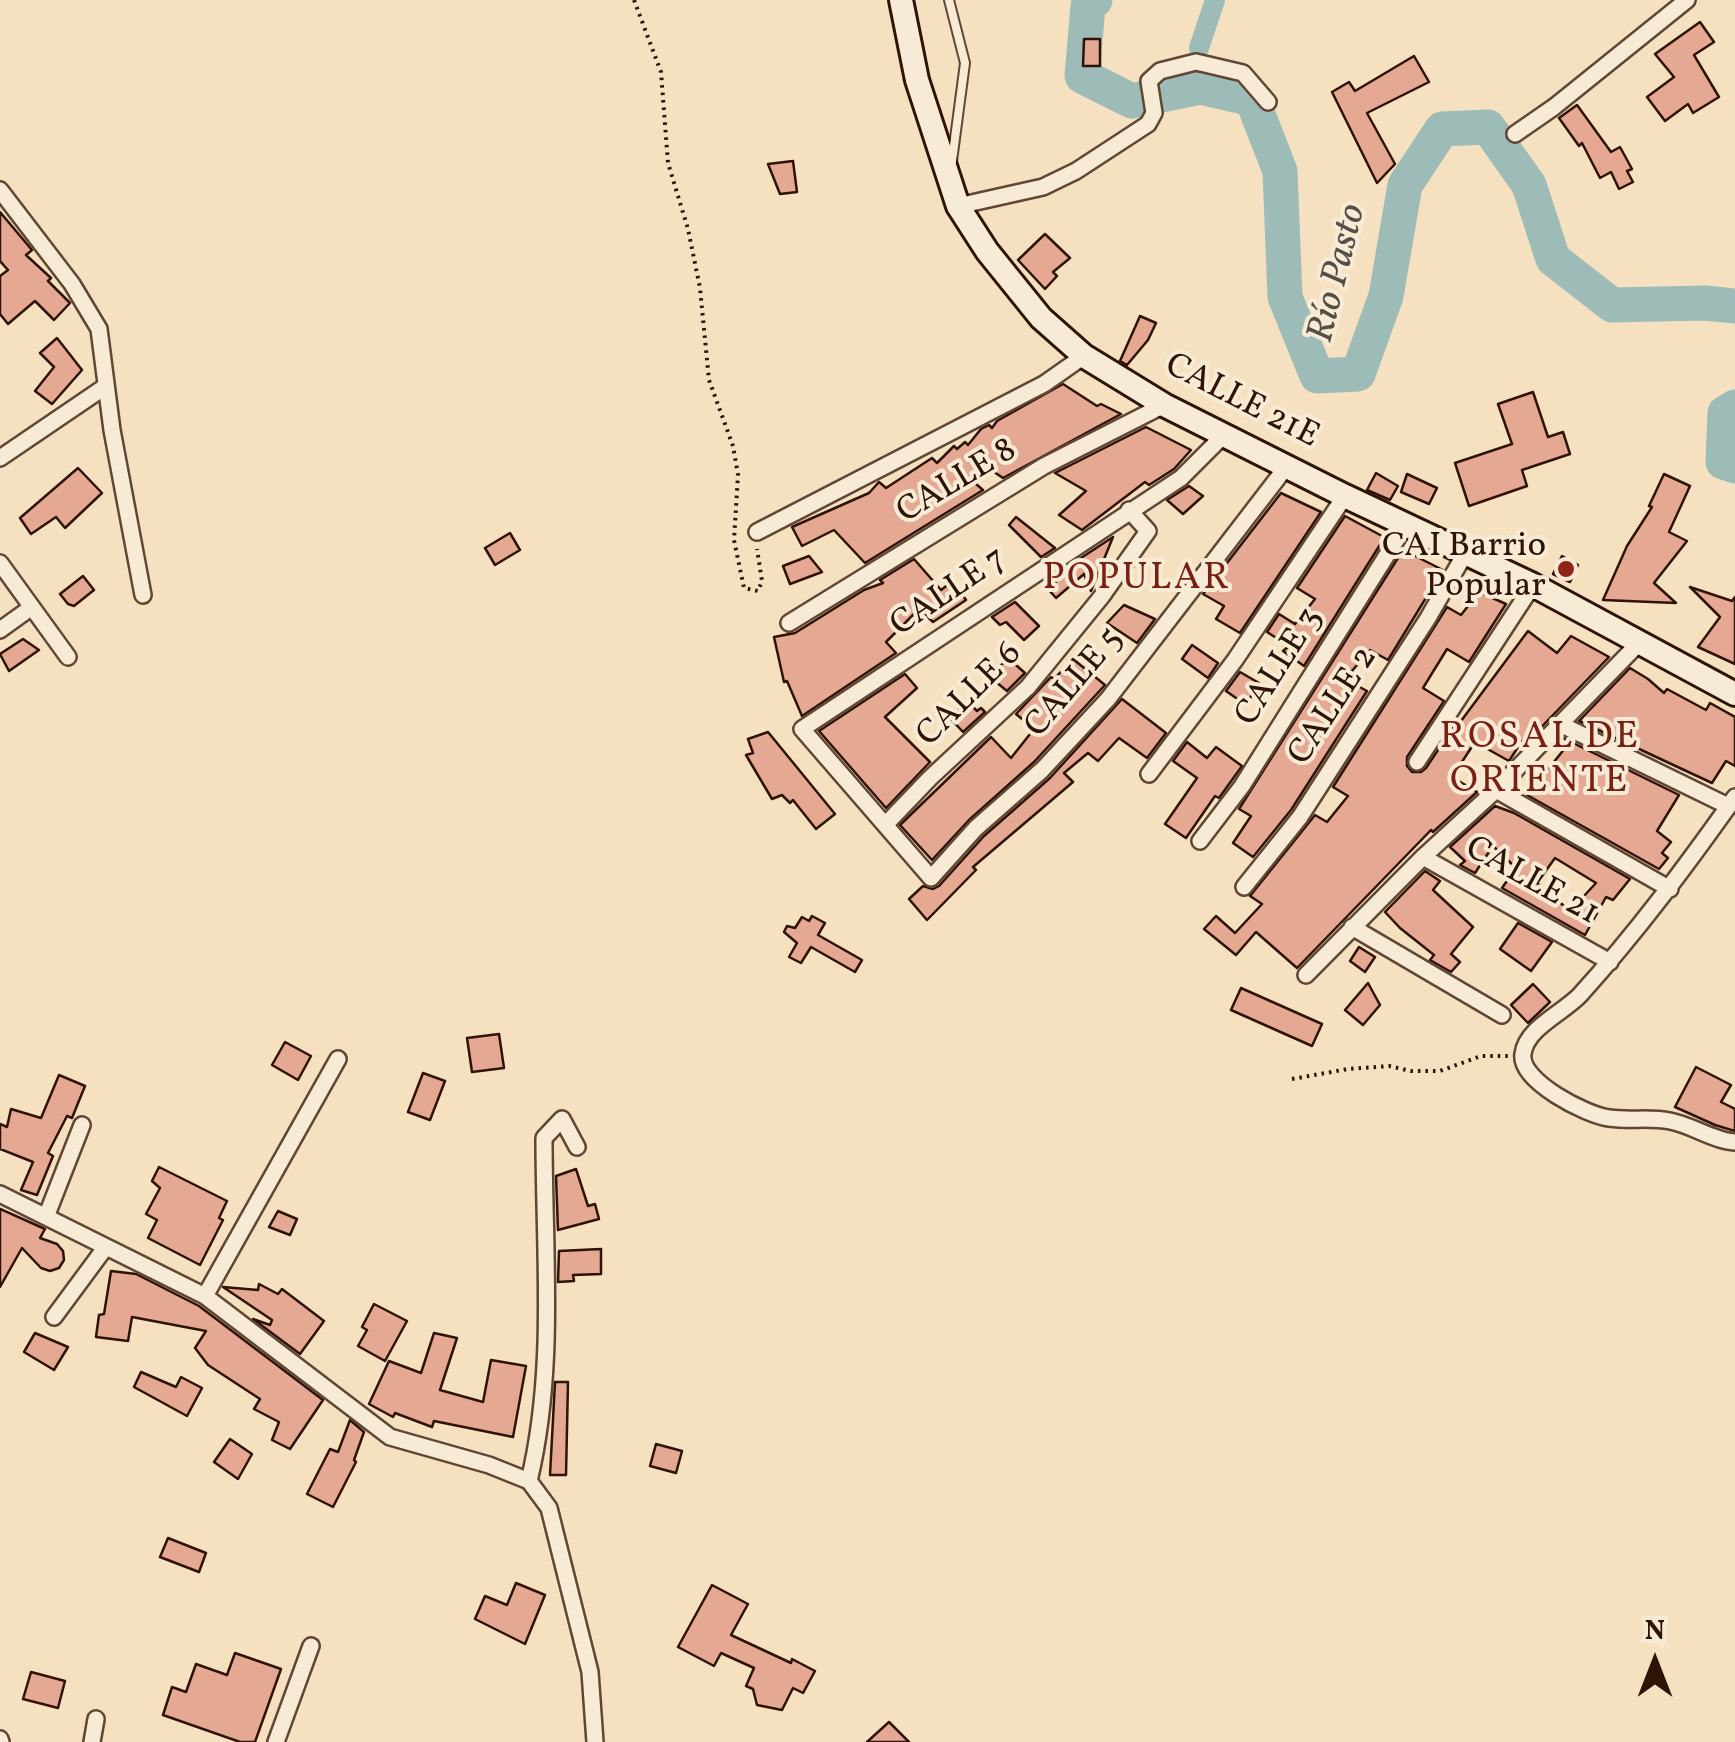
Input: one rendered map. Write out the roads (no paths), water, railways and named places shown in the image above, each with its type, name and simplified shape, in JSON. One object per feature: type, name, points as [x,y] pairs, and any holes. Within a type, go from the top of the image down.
[{"type":"main road","name":"CALLE 21E","points":[[901,0],[917,80],[958,206],[986,250],[1041,318],[1084,356],[1164,404],[1532,585],[1735,694]]},
{"type":"street","points":[[1515,134],[1554,108],[1687,0]]},
{"type":"street","points":[[958,206],[1043,187],[1076,171],[1148,124],[1154,113],[1150,81],[1160,71],[1196,62],[1243,74],[1268,102]]},
{"type":"street","points":[[0,190],[92,314],[99,329],[143,595]]},
{"type":"street","points":[[757,532],[1044,384],[1084,356]]},
{"type":"street","points":[[0,458],[106,386]]},
{"type":"street","name":"CALLE 8","points":[[788,624],[1044,466],[1164,404]]},
{"type":"street","name":"CALLE 7","points":[[886,824],[802,729],[1181,478],[1224,435]]},
{"type":"street","name":"CALLE 5","points":[[886,824],[931,878],[976,828],[1042,770],[1108,699],[1286,466]]},
{"type":"street","points":[[1150,774],[1346,496]]},
{"type":"street","name":"CALLE 6","points":[[886,824],[1028,687],[1102,596],[1148,531],[1129,510]]},
{"type":"street","name":"CALLE 3","points":[[1200,841],[1242,786],[1407,523]]},
{"type":"street","name":"CALLE 2","points":[[1244,887],[1280,847],[1300,817],[1466,552]]},
{"type":"street","points":[[0,563],[68,657]]},
{"type":"street","points":[[1418,762],[1532,585]]},
{"type":"street","points":[[0,630],[32,607]]},
{"type":"street","points":[[1306,975],[1496,790],[1638,644]]},
{"type":"street","points":[[1560,724],[1732,802],[1670,890],[1610,962],[1569,1006],[1533,1033],[1522,1056],[1524,1067],[1571,1104],[1608,1118],[1673,1122],[1735,1142]]},
{"type":"street","points":[[1496,790],[1670,890]]},
{"type":"street","name":"CALLE 21","points":[[1424,857],[1610,962]]},
{"type":"street","points":[[1352,928],[1502,1015]]},
{"type":"street","points":[[205,1296],[338,1059]]},
{"type":"street","points":[[529,1481],[542,1411],[548,1331],[544,1138],[562,1119],[577,1147]]},
{"type":"street","points":[[46,1217],[82,1125]]},
{"type":"street","points":[[0,1194],[205,1296],[390,1436],[529,1481],[549,1508],[590,1672],[595,1742]]},
{"type":"street","points":[[54,1317],[105,1248]]},
{"type":"street","points":[[276,1742],[310,1646]]},
{"type":"street","points":[[92,1742],[96,1718]]},
{"type":"lane","points":[[949,0],[964,63],[950,181]]},
{"type":"waterway","name":"Río Pasto","points":[[1095,0],[1088,6],[1082,76],[1132,101],[1200,87],[1252,99],[1280,171],[1285,297],[1317,376],[1358,374],[1386,296],[1405,185],[1442,129],[1488,127],[1529,185],[1553,259],[1612,305],[1735,306]]},
{"type":"waterway","points":[[1199,48],[1215,0]]},
{"type":"waterway","points":[[1197,70],[1200,87]]},
{"type":"waterway","name":"Río Pasto","points":[[1735,407],[1725,413],[1723,462],[1735,466]]},
{"type":"place","name":"CAI Barrio Popular","points":[[1566,569]]},
{"type":"district","name":"POPULAR","points":[[1137,581]]},
{"type":"district","name":"ROSAL DE ORIENTE","points":[[1540,762]]}]
